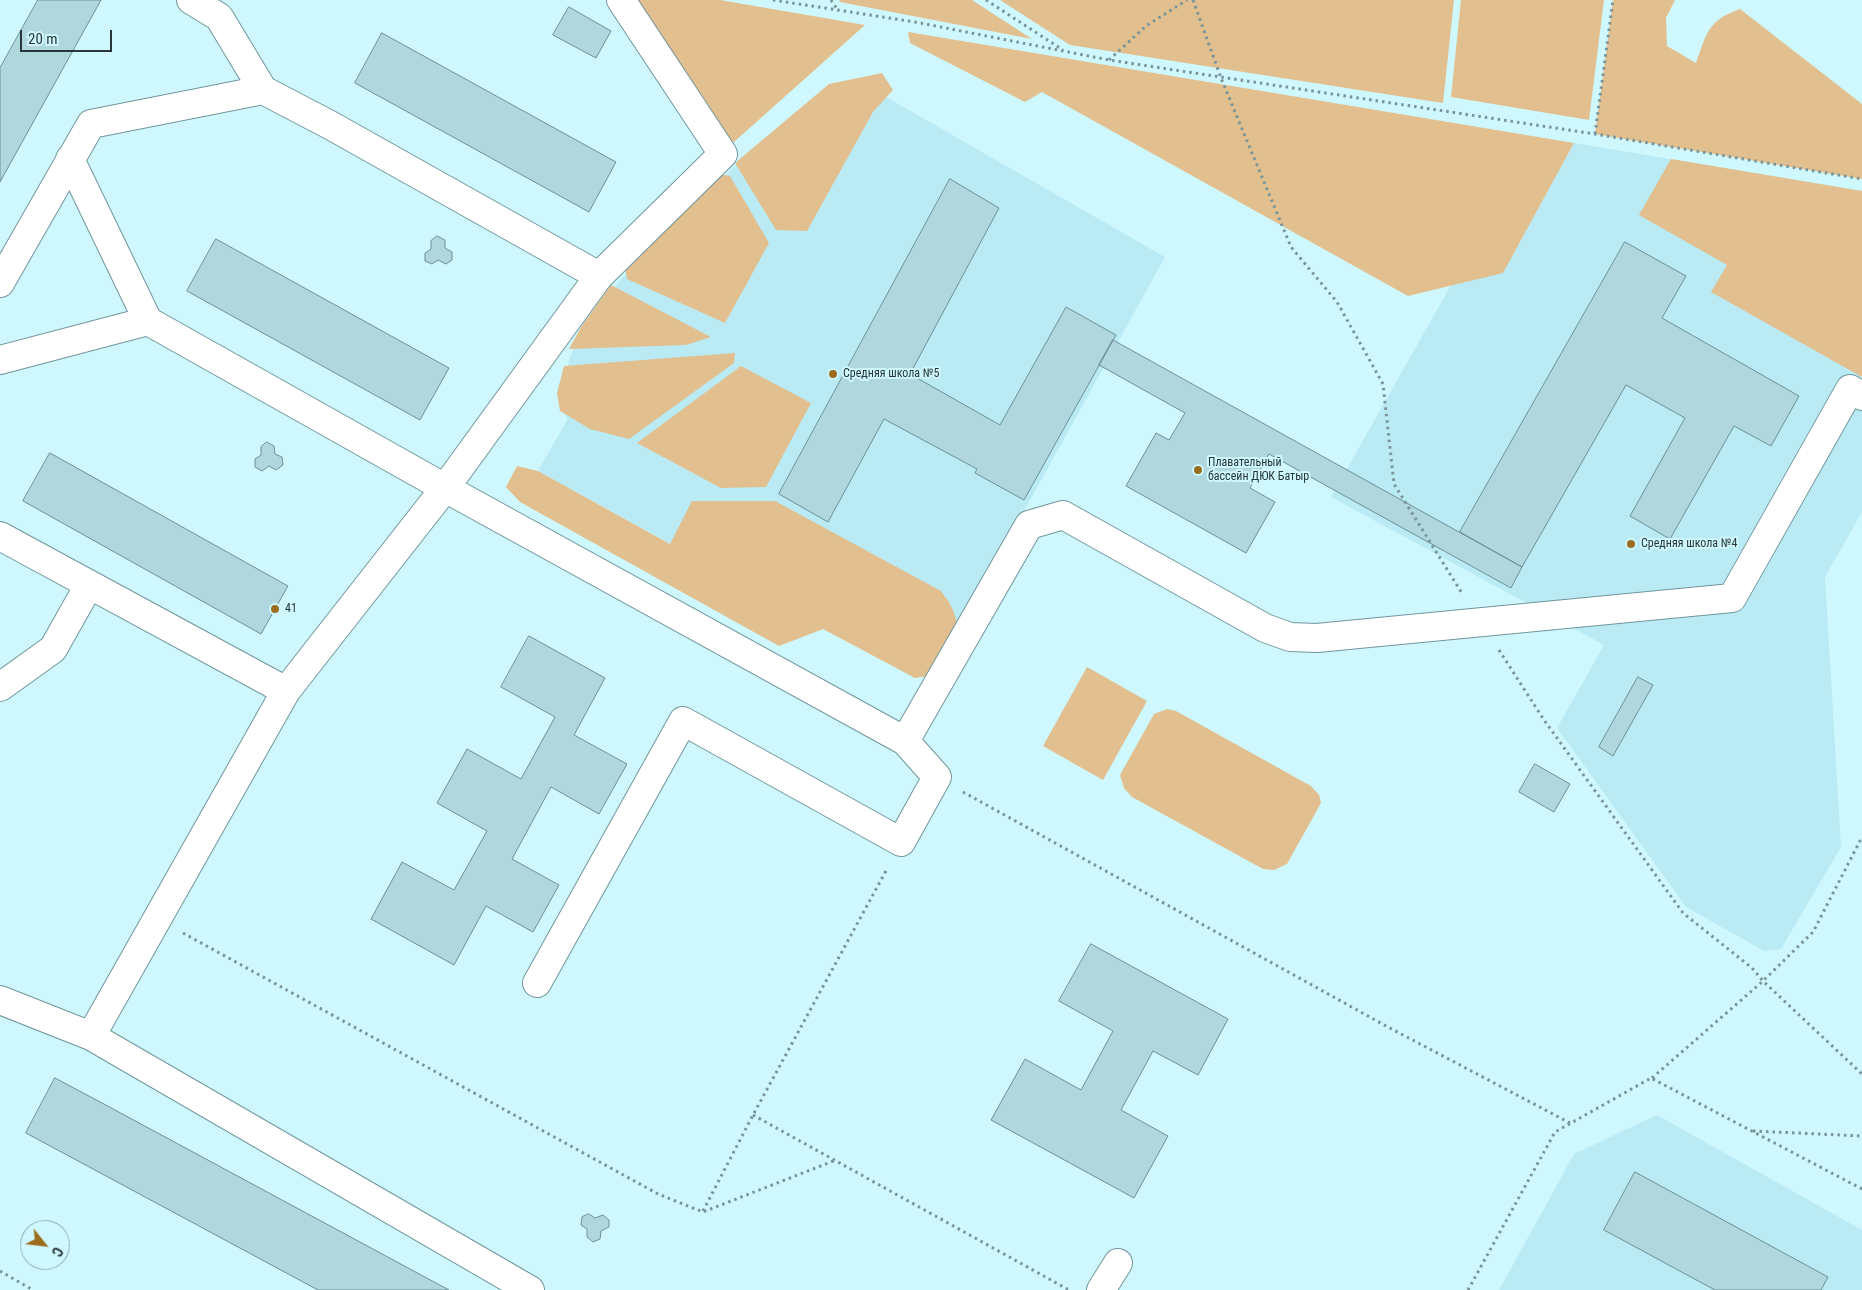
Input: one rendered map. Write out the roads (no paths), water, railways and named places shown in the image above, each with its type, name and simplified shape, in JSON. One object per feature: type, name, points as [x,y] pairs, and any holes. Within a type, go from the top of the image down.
[{"type":"lane","points":[[191,0],[219,17],[263,90],[330,125],[599,276]]},
{"type":"lane","points":[[91,1036],[159,920],[286,691],[445,488],[599,276],[723,154],[621,0]]},
{"type":"lane","points":[[0,283],[91,124],[263,90]]},
{"type":"lane","points":[[70,159],[148,321],[445,488],[905,741],[937,778],[901,842],[683,721],[537,983]]},
{"type":"lane","points":[[0,360],[148,321]]},
{"type":"lane","points":[[905,741],[1029,525],[1063,515],[1265,628],[1290,637],[1317,638],[1732,598],[1850,389],[1862,396]]},
{"type":"lane","points":[[0,536],[286,691]]},
{"type":"lane","points":[[0,687],[53,648],[89,585]]},
{"type":"lane","points":[[3,1009],[91,1036],[530,1290]]},
{"type":"lane","points":[[1101,1290],[1118,1263]]},
{"type":"place","name":"Средняя школа №5","points":[[833,374]]},
{"type":"place","name":"Плавательный бассейн ДЮК Батыр","points":[[1198,470]]},
{"type":"place","name":"Средняя школа №4","points":[[1631,544]]},
{"type":"place","name":"41","points":[[275,609]]}]
